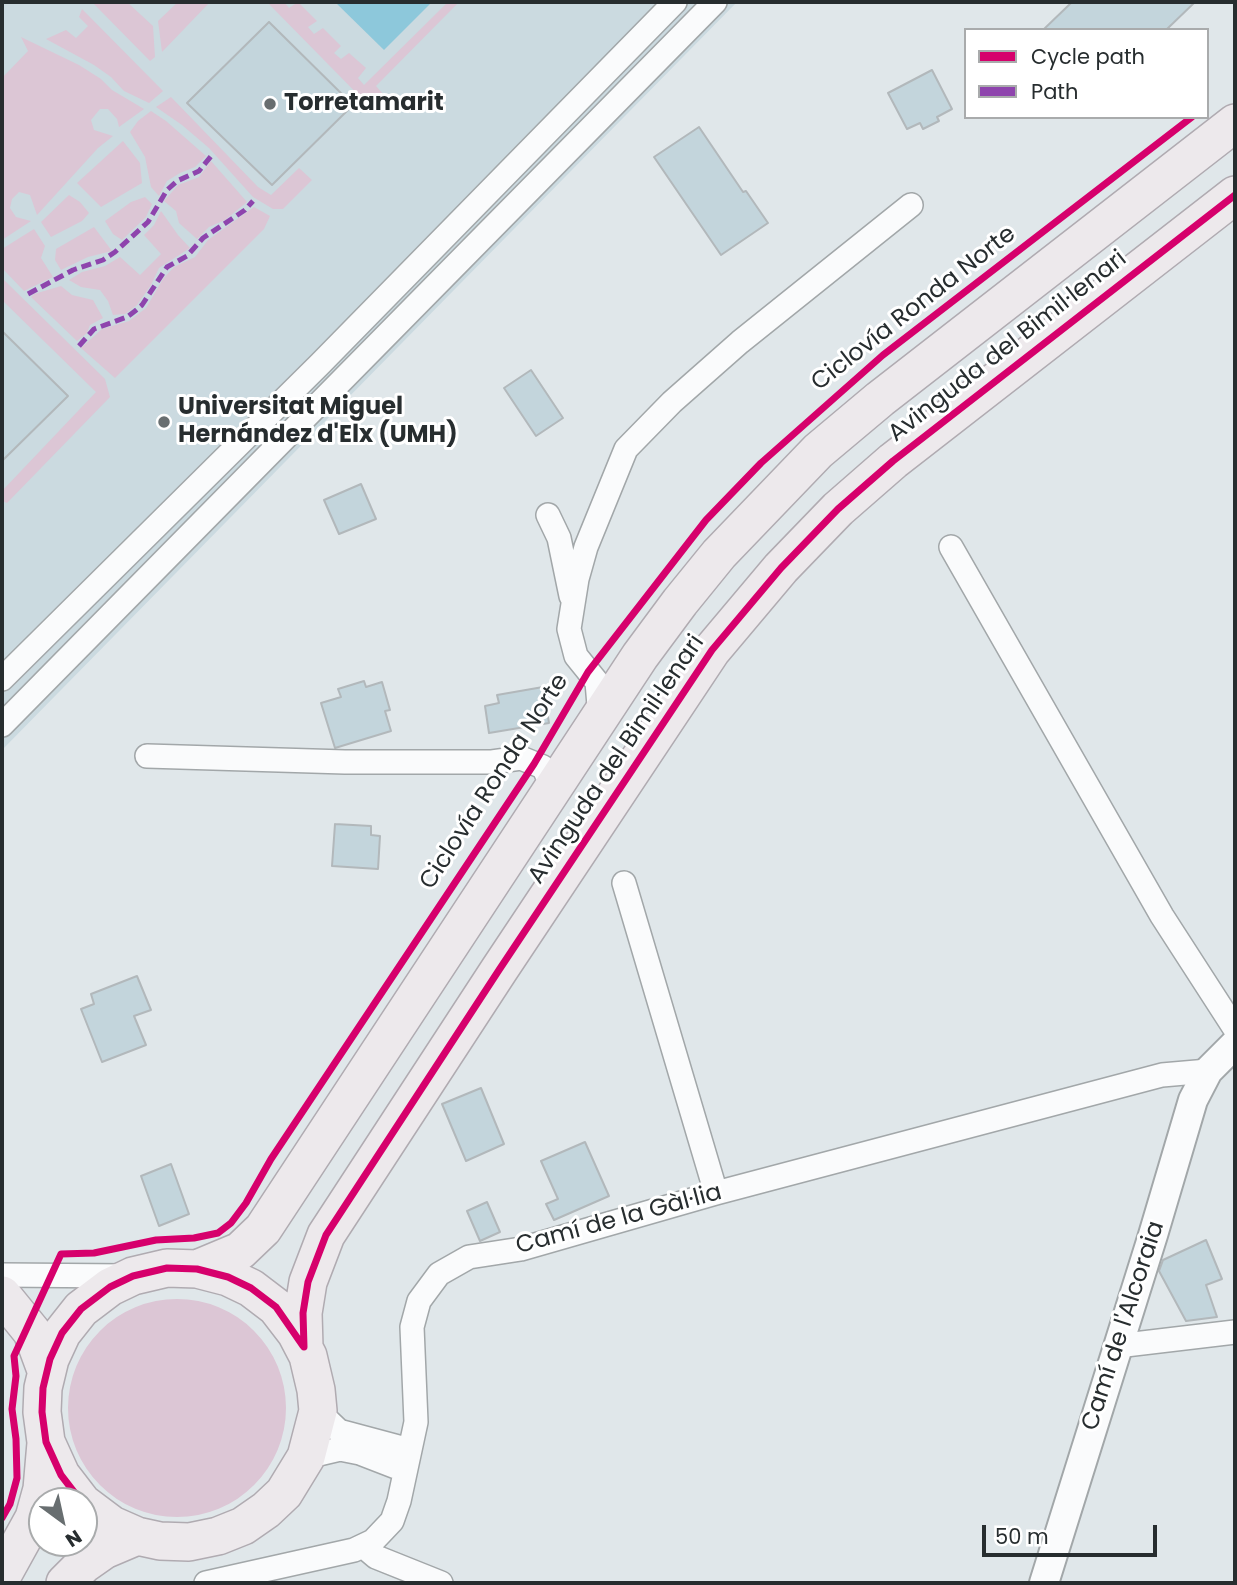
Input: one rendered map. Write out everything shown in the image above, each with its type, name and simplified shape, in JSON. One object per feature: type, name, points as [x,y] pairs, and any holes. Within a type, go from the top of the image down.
[{"type":"main road","name":"Avinguda del Bimil·lenari","points":[[197,1269],[240,1251],[262,1229],[600,717],[680,602],[719,554],[818,451],[880,399],[1235,123]]},
{"type":"main road","name":"Avinguda del Bimil·lenari","points":[[304,1347],[303,1313],[308,1282],[327,1235],[506,959],[712,650],[838,509],[892,461],[1235,195]]},
{"type":"main road","points":[[2,1576],[34,1518],[42,1489],[46,1441],[42,1412],[46,1370],[62,1333],[82,1309],[110,1287],[134,1276],[167,1268],[197,1269],[228,1276],[251,1288],[276,1307],[304,1347],[316,1390],[318,1411],[306,1457],[284,1493],[243,1526],[218,1536],[189,1542],[160,1541],[137,1536],[112,1525],[98,1514]]},
{"type":"main road","points":[[2,1295],[32,1332],[46,1370]]},
{"type":"main road","points":[[46,1441],[61,1475],[71,1487]]},
{"type":"main road","points":[[65,1583],[84,1564],[104,1550],[137,1536]]},
{"type":"street","points":[[2,679],[320,364],[675,2]]},
{"type":"street","points":[[2,725],[715,2]]},
{"type":"street","points":[[600,717],[597,682],[576,656],[569,629],[586,547],[626,449],[671,402],[740,342],[911,205]]},
{"type":"street","points":[[548,514],[559,538],[573,606]]},
{"type":"street","points":[[951,547],[1162,916],[1235,1029]]},
{"type":"street","points":[[147,756],[357,762],[492,762],[521,758],[543,767],[554,787]]},
{"type":"street","points":[[624,883],[716,1193]]},
{"type":"street","points":[[1208,1071],[1235,1044]]},
{"type":"street","name":"Camí de la Gàl·lia","points":[[206,1583],[354,1550],[373,1541],[392,1521],[416,1422],[412,1327],[419,1301],[439,1274],[469,1257],[521,1249],[716,1193],[1162,1075],[1208,1071]]},
{"type":"street","name":"Camí de l'Alcoraia","points":[[1044,1583],[1193,1100],[1208,1071]]},
{"type":"street","points":[[2,1275],[134,1276]]},
{"type":"street","points":[[1117,1346],[1235,1332]]},
{"type":"street","points":[[318,1411],[339,1431],[407,1460]]},
{"type":"street","points":[[306,1457],[340,1449],[407,1460]]},
{"type":"street","points":[[363,1546],[376,1557],[441,1583]]},
{"type":"shaded area","name":"Universitat Miguel Hernández d'Elx (UMH)","points":[[2,2],[737,2],[2,750]]},
{"type":"shaded area","points":[[92,2],[127,2],[153,26],[155,57],[150,61]]},
{"type":"shaded area","points":[[178,2],[210,2],[162,52],[158,21]]},
{"type":"shaded area","points":[[267,2],[284,2],[289,8],[298,2],[317,21],[308,27],[314,34],[323,28],[341,46],[334,53],[341,59],[349,53],[366,68],[358,78],[364,85],[448,2],[459,2],[376,86],[389,101],[377,114]]},
{"type":"shaded area","points":[[82,9],[163,91],[149,103],[124,91],[94,65],[46,39],[66,30],[76,38],[88,26],[79,17]]},
{"type":"shaded area","points":[[21,37],[79,65],[101,79],[112,90],[144,109],[119,127],[117,119],[108,109],[100,109],[91,120],[94,130],[113,136],[98,148],[37,215],[30,195],[19,192],[12,199],[10,208],[16,217],[31,221],[2,240],[2,78],[28,51]]},
{"type":"shaded area","points":[[171,97],[258,187],[271,195],[299,168],[312,180],[283,209],[273,209],[253,197],[209,148],[156,107]]},
{"type":"shaded area","points":[[151,111],[206,156],[195,167],[167,181],[159,196],[151,187],[145,157],[130,132],[138,121]]},
{"type":"shaded area","points":[[123,141],[140,163],[142,183],[101,207],[77,183]]},
{"type":"shaded area","points":[[211,161],[247,202],[225,220],[209,227],[197,239],[179,223],[176,211],[164,201],[178,185],[199,177]]},
{"type":"shaded area","points":[[69,195],[80,202],[89,213],[82,221],[51,237],[41,222]]},
{"type":"shaded area","points":[[145,197],[152,204],[146,217],[122,240],[113,234],[105,221],[131,202]]},
{"type":"shaded area","points":[[254,207],[270,216],[264,229],[115,378],[81,348],[102,329],[129,321],[146,308],[163,279],[174,267],[195,257],[208,240]]},
{"type":"shaded area","points":[[161,211],[190,248],[159,268],[137,305],[125,314],[113,315],[100,290],[81,287],[69,280],[120,257],[140,275],[161,254],[144,235],[154,225]]},
{"type":"shaded area","points":[[94,227],[112,251],[88,257],[61,270],[55,260],[56,249]]},
{"type":"shaded area","points":[[34,229],[45,246],[41,258],[53,277],[24,291],[2,268],[2,249]]},
{"type":"shaded area","points":[[2,278],[105,379],[110,397],[7,503],[2,501],[2,491],[96,392],[2,300]]},
{"type":"shaded area","points":[[61,286],[72,295],[93,300],[103,318],[90,325],[87,333],[77,341],[31,297]]},
{"type":"shaded area","points":[[177,1299],[198,1301],[219,1308],[254,1331],[277,1366],[284,1387],[284,1429],[277,1450],[254,1485],[219,1508],[198,1515],[177,1517],[156,1515],[135,1508],[100,1485],[77,1450],[70,1429],[68,1408],[70,1387],[77,1366],[100,1331],[135,1308],[156,1301]]},
{"type":"water","points":[[335,2],[432,2],[384,50]]},
{"type":"building","points":[[1072,2],[1195,2],[1168,28],[1045,28]]},
{"type":"building","name":"Torretamarit","points":[[269,22],[353,105],[272,185],[187,103]]},
{"type":"building","points":[[932,70],[952,109],[937,117],[939,121],[923,129],[920,123],[907,129],[888,93]]},
{"type":"building","points":[[699,127],[743,192],[746,191],[768,223],[721,255],[654,157]]},
{"type":"building","points":[[2,331],[68,396],[2,461]]},
{"type":"building","points":[[531,370],[563,418],[536,436],[504,388]]},
{"type":"building","points":[[361,484],[376,519],[339,534],[324,500]]},
{"type":"building","points":[[364,681],[366,687],[382,682],[390,710],[385,711],[391,731],[335,748],[321,703],[341,697],[338,689]]},
{"type":"building","points":[[543,687],[549,723],[489,733],[485,706],[499,703],[497,695]]},
{"type":"building","points":[[335,824],[371,826],[371,835],[380,836],[378,869],[332,866]]},
{"type":"building","points":[[137,976],[151,1010],[134,1016],[146,1045],[102,1062],[81,1009],[94,1004],[91,994]]},
{"type":"building","points":[[481,1088],[504,1144],[466,1161],[442,1104]]},
{"type":"building","points":[[585,1142],[609,1196],[554,1220],[546,1204],[558,1199],[541,1161]]},
{"type":"building","points":[[171,1164],[189,1214],[159,1226],[141,1176]]},
{"type":"building","points":[[487,1202],[500,1232],[480,1241],[467,1211]]},
{"type":"building","points":[[1206,1240],[1222,1279],[1206,1285],[1217,1317],[1186,1321],[1159,1271],[1163,1260]]},
{"type":"marked path","points":[[28,294],[115,252],[148,222],[167,190],[177,181],[199,171],[212,155]]},
{"type":"marked path","points":[[79,346],[94,329],[127,317],[135,311],[142,305],[167,267],[187,256],[203,238],[245,210],[253,201]]},
{"type":"cycle path","name":"Ciclovía Ronda Norte","points":[[2,1518],[10,1504],[17,1478],[12,1409],[16,1376],[14,1356],[61,1254],[94,1253],[156,1240],[194,1238],[218,1233],[231,1223],[534,764],[588,672],[706,520],[761,463],[883,355],[1189,119]]},
{"type":"cycle path","points":[[304,1347],[303,1313],[308,1282],[326,1235],[712,650],[781,568],[838,509],[893,461],[1235,195]]},
{"type":"cycle path","points":[[70,1487],[61,1475],[46,1442],[42,1412],[43,1388],[50,1359],[62,1333],[81,1309],[110,1287],[133,1276],[167,1268],[197,1269],[228,1277],[251,1288],[276,1307],[303,1346]]},
{"type":"place","name":"Torretamarit","points":[[270,104]]},
{"type":"place","name":"Universitat Miguel Hernández d'Elx (UMH)","points":[[164,422]]}]
